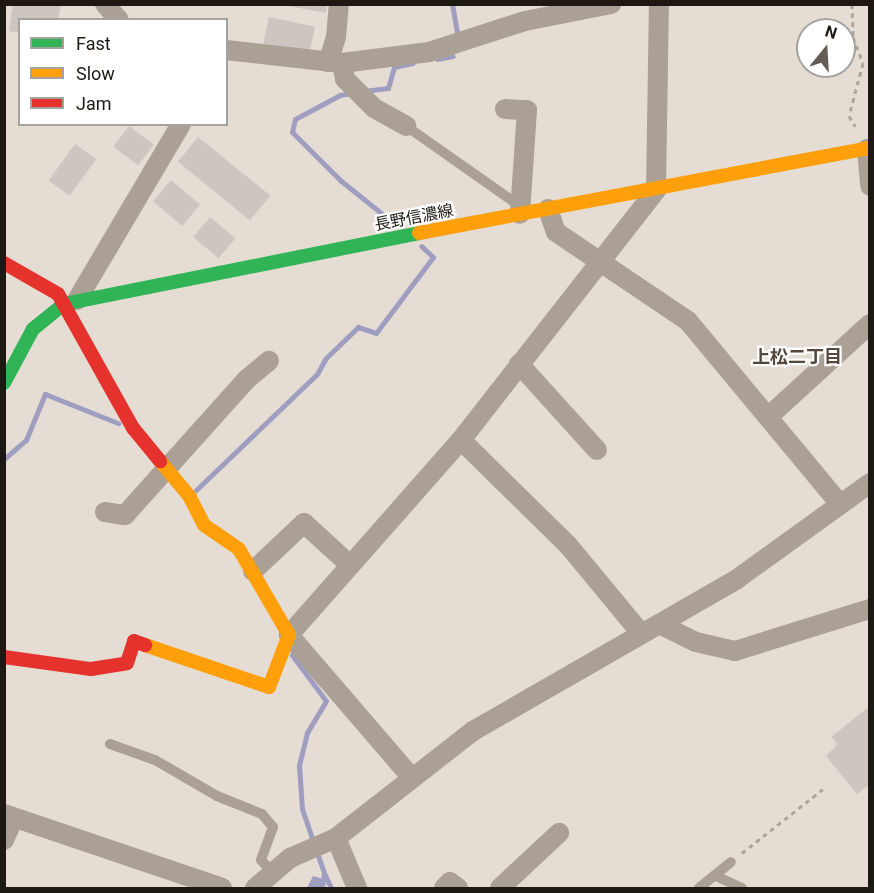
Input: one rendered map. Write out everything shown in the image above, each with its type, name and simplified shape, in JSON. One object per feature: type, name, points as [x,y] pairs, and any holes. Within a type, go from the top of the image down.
[{"type":"main road","name":"長野信濃線","points":[[4,383],[33,329],[71,302],[520,210],[548,209],[868,149]]},
{"type":"main road","points":[[4,263],[71,302],[134,428],[190,497],[204,525],[239,549],[254,571],[289,635],[269,687],[135,641],[127,663],[91,669],[4,657]]},
{"type":"street","points":[[105,4],[117,18]]},
{"type":"street","points":[[339,4],[335,62],[345,79],[374,108],[406,126]]},
{"type":"street","points":[[228,50],[335,62],[429,52],[525,21],[611,4]]},
{"type":"street","points":[[412,778],[289,635],[350,565],[384,531],[461,440],[656,190],[659,4]]},
{"type":"street","points":[[505,109],[527,110],[520,210]]},
{"type":"street","points":[[71,302],[180,126]]},
{"type":"street","points":[[868,149],[870,186]]},
{"type":"street","points":[[548,209],[556,232],[600,259],[688,321],[840,504]]},
{"type":"street","points":[[768,417],[870,324]]},
{"type":"street","points":[[105,512],[125,515],[246,380],[269,361]]},
{"type":"street","points":[[519,364],[597,450]]},
{"type":"street","points":[[461,440],[568,545],[640,632]]},
{"type":"street","points":[[255,888],[290,858],[336,838],[473,731],[640,632],[659,624],[737,579],[870,483]]},
{"type":"street","points":[[254,571],[304,523],[350,565]]},
{"type":"street","points":[[659,624],[696,642],[735,651],[870,609]]},
{"type":"street","points":[[4,840],[9,816],[222,888]]},
{"type":"street","points":[[500,888],[559,833]]},
{"type":"street","points":[[336,838],[357,888]]},
{"type":"street","points":[[444,888],[450,882],[458,888]]},
{"type":"lane","points":[[406,126],[520,210]]},
{"type":"lane","points":[[110,744],[155,760],[217,796],[262,814],[273,827],[261,860],[273,873]]},
{"type":"lane","points":[[699,888],[731,862]]},
{"type":"lane","points":[[716,876],[742,888]]},
{"type":"path","points":[[852,4],[854,37],[863,63],[849,116],[868,149]]},
{"type":"path","points":[[731,862],[824,789]]},
{"type":"water","points":[[313,876],[323,879],[325,888],[307,888]]},
{"type":"building","points":[[13,4],[61,4],[58,18],[18,18],[18,33],[9,31]]},
{"type":"building","points":[[278,4],[327,4],[326,13]]},
{"type":"building","points":[[269,17],[315,27],[309,53],[263,43]]},
{"type":"building","points":[[129,126],[154,145],[138,165],[113,147]]},
{"type":"building","points":[[198,137],[270,196],[250,220],[178,162]]},
{"type":"building","points":[[75,144],[96,159],[70,196],[49,180]]},
{"type":"building","points":[[171,180],[200,204],[182,226],[153,201]]},
{"type":"building","points":[[210,217],[235,238],[219,258],[193,237]]},
{"type":"building","points":[[870,706],[870,784],[857,794],[826,756],[838,744],[831,737]]},
{"type":"waterway","points":[[452,4],[458,37]]},
{"type":"waterway","points":[[437,59],[453,56]]},
{"type":"waterway","points":[[364,91],[388,88],[394,67],[413,63]]},
{"type":"waterway","points":[[352,93],[340,95],[295,119],[292,132],[340,180],[396,225]]},
{"type":"waterway","points":[[196,490],[317,374],[326,358],[358,327],[376,333],[433,257],[421,246]]},
{"type":"waterway","points":[[4,459],[26,440],[45,394],[118,423]]},
{"type":"waterway","points":[[292,655],[326,701],[307,733],[299,765],[302,809],[324,873],[322,888]]},
{"type":"waterway","points":[[325,875],[331,888]]},
{"type":"traffic: fast","points":[[4,383],[33,329],[64,304],[419,233]]},
{"type":"traffic: slow","points":[[419,233],[870,148]]},
{"type":"traffic: slow","points":[[145,645],[269,687],[289,635],[239,549],[204,525],[190,497],[160,461]]},
{"type":"traffic: jam","points":[[4,263],[58,294],[133,428],[160,461]]},
{"type":"traffic: jam","points":[[4,657],[91,669],[127,663],[134,641],[145,645]]},
{"type":"district","name":"上松二丁目","points":[[797,357]]}]
